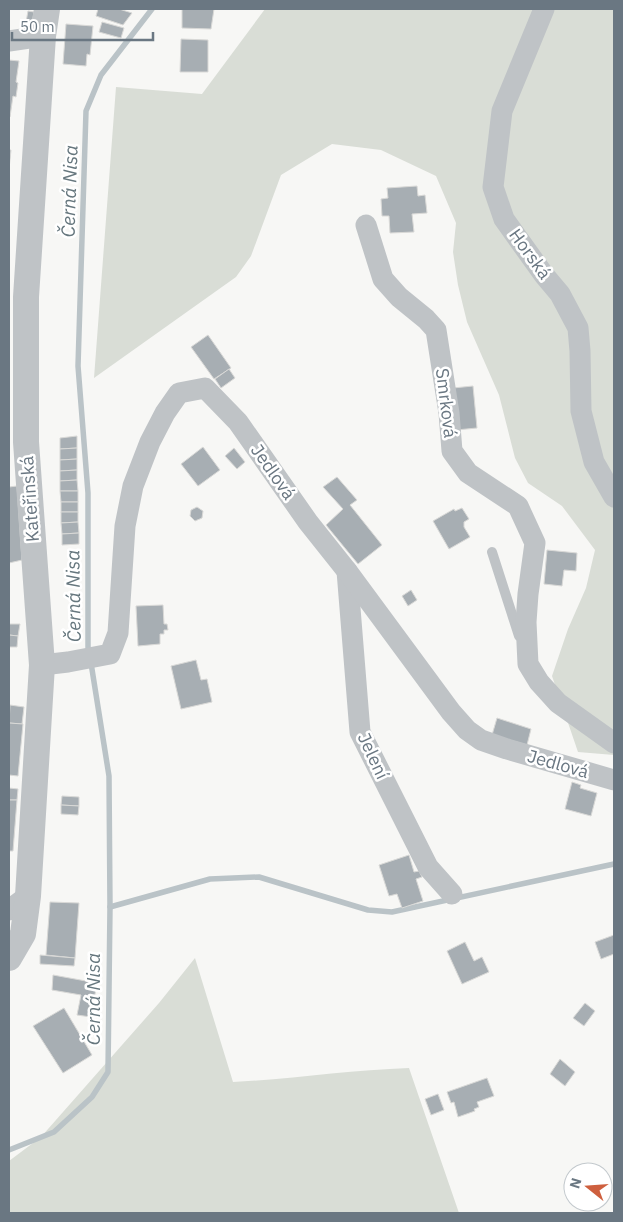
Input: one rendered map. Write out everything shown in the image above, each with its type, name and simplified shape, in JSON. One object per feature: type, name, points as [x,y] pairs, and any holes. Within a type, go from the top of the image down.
[{"type":"street","name":"Kateřinská","points":[[9,958],[23,934],[18,903],[42,665],[26,442],[26,297],[47,9]]},
{"type":"street","name":"Horská","points":[[544,9],[502,111],[493,187],[504,219],[560,294],[578,328],[581,411],[594,462],[614,498]]},
{"type":"street","points":[[9,41],[44,36]]},
{"type":"street","name":"Smrková","points":[[366,225],[383,280],[398,297],[426,319],[436,330],[449,413],[452,451],[468,472],[518,506],[535,543],[526,622],[528,664]]},
{"type":"street","name":"Jedlová","points":[[42,665],[110,654],[118,633],[125,526],[133,486],[150,442],[165,413],[179,393],[205,388],[238,422],[308,522],[347,571],[451,712],[467,730],[482,740],[507,749],[614,780]]},
{"type":"street","name":"Jelení","points":[[347,571],[360,732],[428,867],[452,894]]},
{"type":"street","points":[[528,664],[558,703],[614,743]]},
{"type":"lane","points":[[492,552],[528,664]]},
{"type":"shaded area","points":[[265,9],[614,9],[614,755],[578,752],[552,676],[568,629],[586,588],[595,550],[562,506],[528,483],[515,458],[499,395],[467,322],[458,285],[453,252],[456,223],[436,176],[381,150],[332,144],[281,175],[251,256],[236,277],[94,378],[116,87],[202,94]]},
{"type":"shaded area","points":[[195,958],[233,1082],[409,1068],[459,1213],[9,1213],[9,1161],[41,1137],[159,1003]]},
{"type":"building","points":[[98,9],[119,9],[132,13],[123,25],[96,16]]},
{"type":"building","points":[[182,9],[214,9],[211,29],[182,28]]},
{"type":"building","points":[[28,11],[34,12],[32,23],[26,22]]},
{"type":"building","points":[[102,22],[124,28],[121,38],[99,32]]},
{"type":"building","points":[[66,24],[93,26],[90,55],[87,54],[86,66],[63,64]]},
{"type":"building","points":[[181,39],[208,40],[208,72],[180,72]]},
{"type":"building","points":[[9,60],[19,61],[16,97],[13,96],[10,117],[9,117]]},
{"type":"building","points":[[9,150],[11,150],[9,169]]},
{"type":"building","points":[[417,186],[418,196],[425,195],[427,213],[412,214],[414,232],[390,233],[389,216],[382,216],[381,199],[388,198],[387,188]]},
{"type":"building","points":[[208,335],[231,368],[214,379],[191,347]]},
{"type":"building","points":[[229,369],[235,378],[221,388],[215,379]]},
{"type":"building","points":[[473,386],[477,428],[456,430],[453,388]]},
{"type":"building","points":[[77,436],[77,448],[60,449],[60,438]]},
{"type":"building","points":[[203,447],[220,470],[198,486],[181,464]]},
{"type":"building","points":[[77,448],[77,459],[60,460],[60,449]]},
{"type":"building","points":[[234,448],[245,462],[237,469],[225,456]]},
{"type":"building","points":[[77,459],[77,470],[60,471],[60,460]]},
{"type":"building","points":[[77,470],[77,480],[60,481],[60,471]]},
{"type":"building","points":[[337,477],[357,500],[350,505],[382,545],[358,564],[326,525],[343,509],[323,487]]},
{"type":"building","points":[[77,480],[78,491],[60,491],[60,481]]},
{"type":"building","points":[[17,486],[22,560],[9,563],[9,487]]},
{"type":"building","points":[[60,491],[78,491],[78,502],[61,502]]},
{"type":"building","points":[[61,502],[78,502],[78,512],[61,512]]},
{"type":"building","points":[[197,507],[203,511],[202,518],[195,521],[190,516],[191,510]]},
{"type":"building","points":[[462,508],[469,519],[464,522],[464,527],[470,537],[449,549],[433,521],[454,509],[455,511]]},
{"type":"building","points":[[61,512],[78,512],[78,522],[61,523]]},
{"type":"building","points":[[78,522],[79,533],[62,534],[61,523]]},
{"type":"building","points":[[79,533],[79,544],[62,545],[62,534]]},
{"type":"building","points":[[547,550],[577,553],[576,571],[564,570],[562,586],[544,584]]},
{"type":"building","points":[[411,590],[417,600],[408,606],[402,596]]},
{"type":"building","points":[[163,605],[164,624],[167,624],[168,630],[164,630],[164,634],[160,634],[160,644],[138,646],[136,606]]},
{"type":"building","points":[[9,624],[20,624],[18,636],[9,635]]},
{"type":"building","points":[[9,635],[18,636],[17,647],[9,647]]},
{"type":"building","points":[[196,660],[201,680],[207,679],[212,702],[181,709],[171,666]]},
{"type":"building","points":[[10,705],[24,707],[22,724],[9,723]]},
{"type":"building","points":[[497,718],[531,729],[527,745],[492,735]]},
{"type":"building","points":[[9,723],[23,724],[18,776],[9,775]]},
{"type":"building","points":[[572,782],[581,785],[580,788],[597,793],[591,816],[565,809]]},
{"type":"building","points":[[9,788],[18,789],[17,800],[9,800]]},
{"type":"building","points":[[62,796],[79,797],[79,806],[61,805]]},
{"type":"building","points":[[9,800],[17,800],[13,851],[9,851]]},
{"type":"building","points":[[61,805],[79,806],[78,815],[61,814]]},
{"type":"building","points":[[409,855],[414,872],[419,871],[422,877],[416,879],[423,901],[402,908],[397,894],[389,896],[379,865]]},
{"type":"building","points":[[50,902],[79,903],[75,958],[46,955]]},
{"type":"building","points":[[614,935],[614,954],[601,959],[595,942]]},
{"type":"building","points":[[465,942],[474,961],[482,957],[489,972],[462,984],[447,951]]},
{"type":"building","points":[[40,955],[75,958],[74,966],[40,964]]},
{"type":"building","points":[[53,975],[97,983],[91,1017],[77,1015],[81,995],[52,990]]},
{"type":"building","points":[[585,1003],[595,1011],[584,1026],[573,1018]]},
{"type":"building","points":[[64,1008],[92,1055],[63,1073],[33,1026]]},
{"type":"building","points":[[560,1059],[575,1072],[565,1086],[550,1074]]},
{"type":"building","points":[[487,1078],[494,1096],[477,1102],[479,1107],[474,1109],[475,1111],[458,1117],[454,1102],[451,1103],[447,1092]]},
{"type":"building","points":[[438,1094],[444,1110],[431,1115],[425,1099]]},
{"type":"waterway","name":"Černá Nisa","points":[[89,654],[88,493],[78,366],[86,111],[101,75],[152,9]]},
{"type":"waterway","name":"Černá Nisa","points":[[9,1150],[54,1132],[92,1097],[108,1072],[109,776],[91,663]]},
{"type":"waterway","points":[[110,907],[210,879],[259,877],[368,910],[392,912],[614,864]]}]
